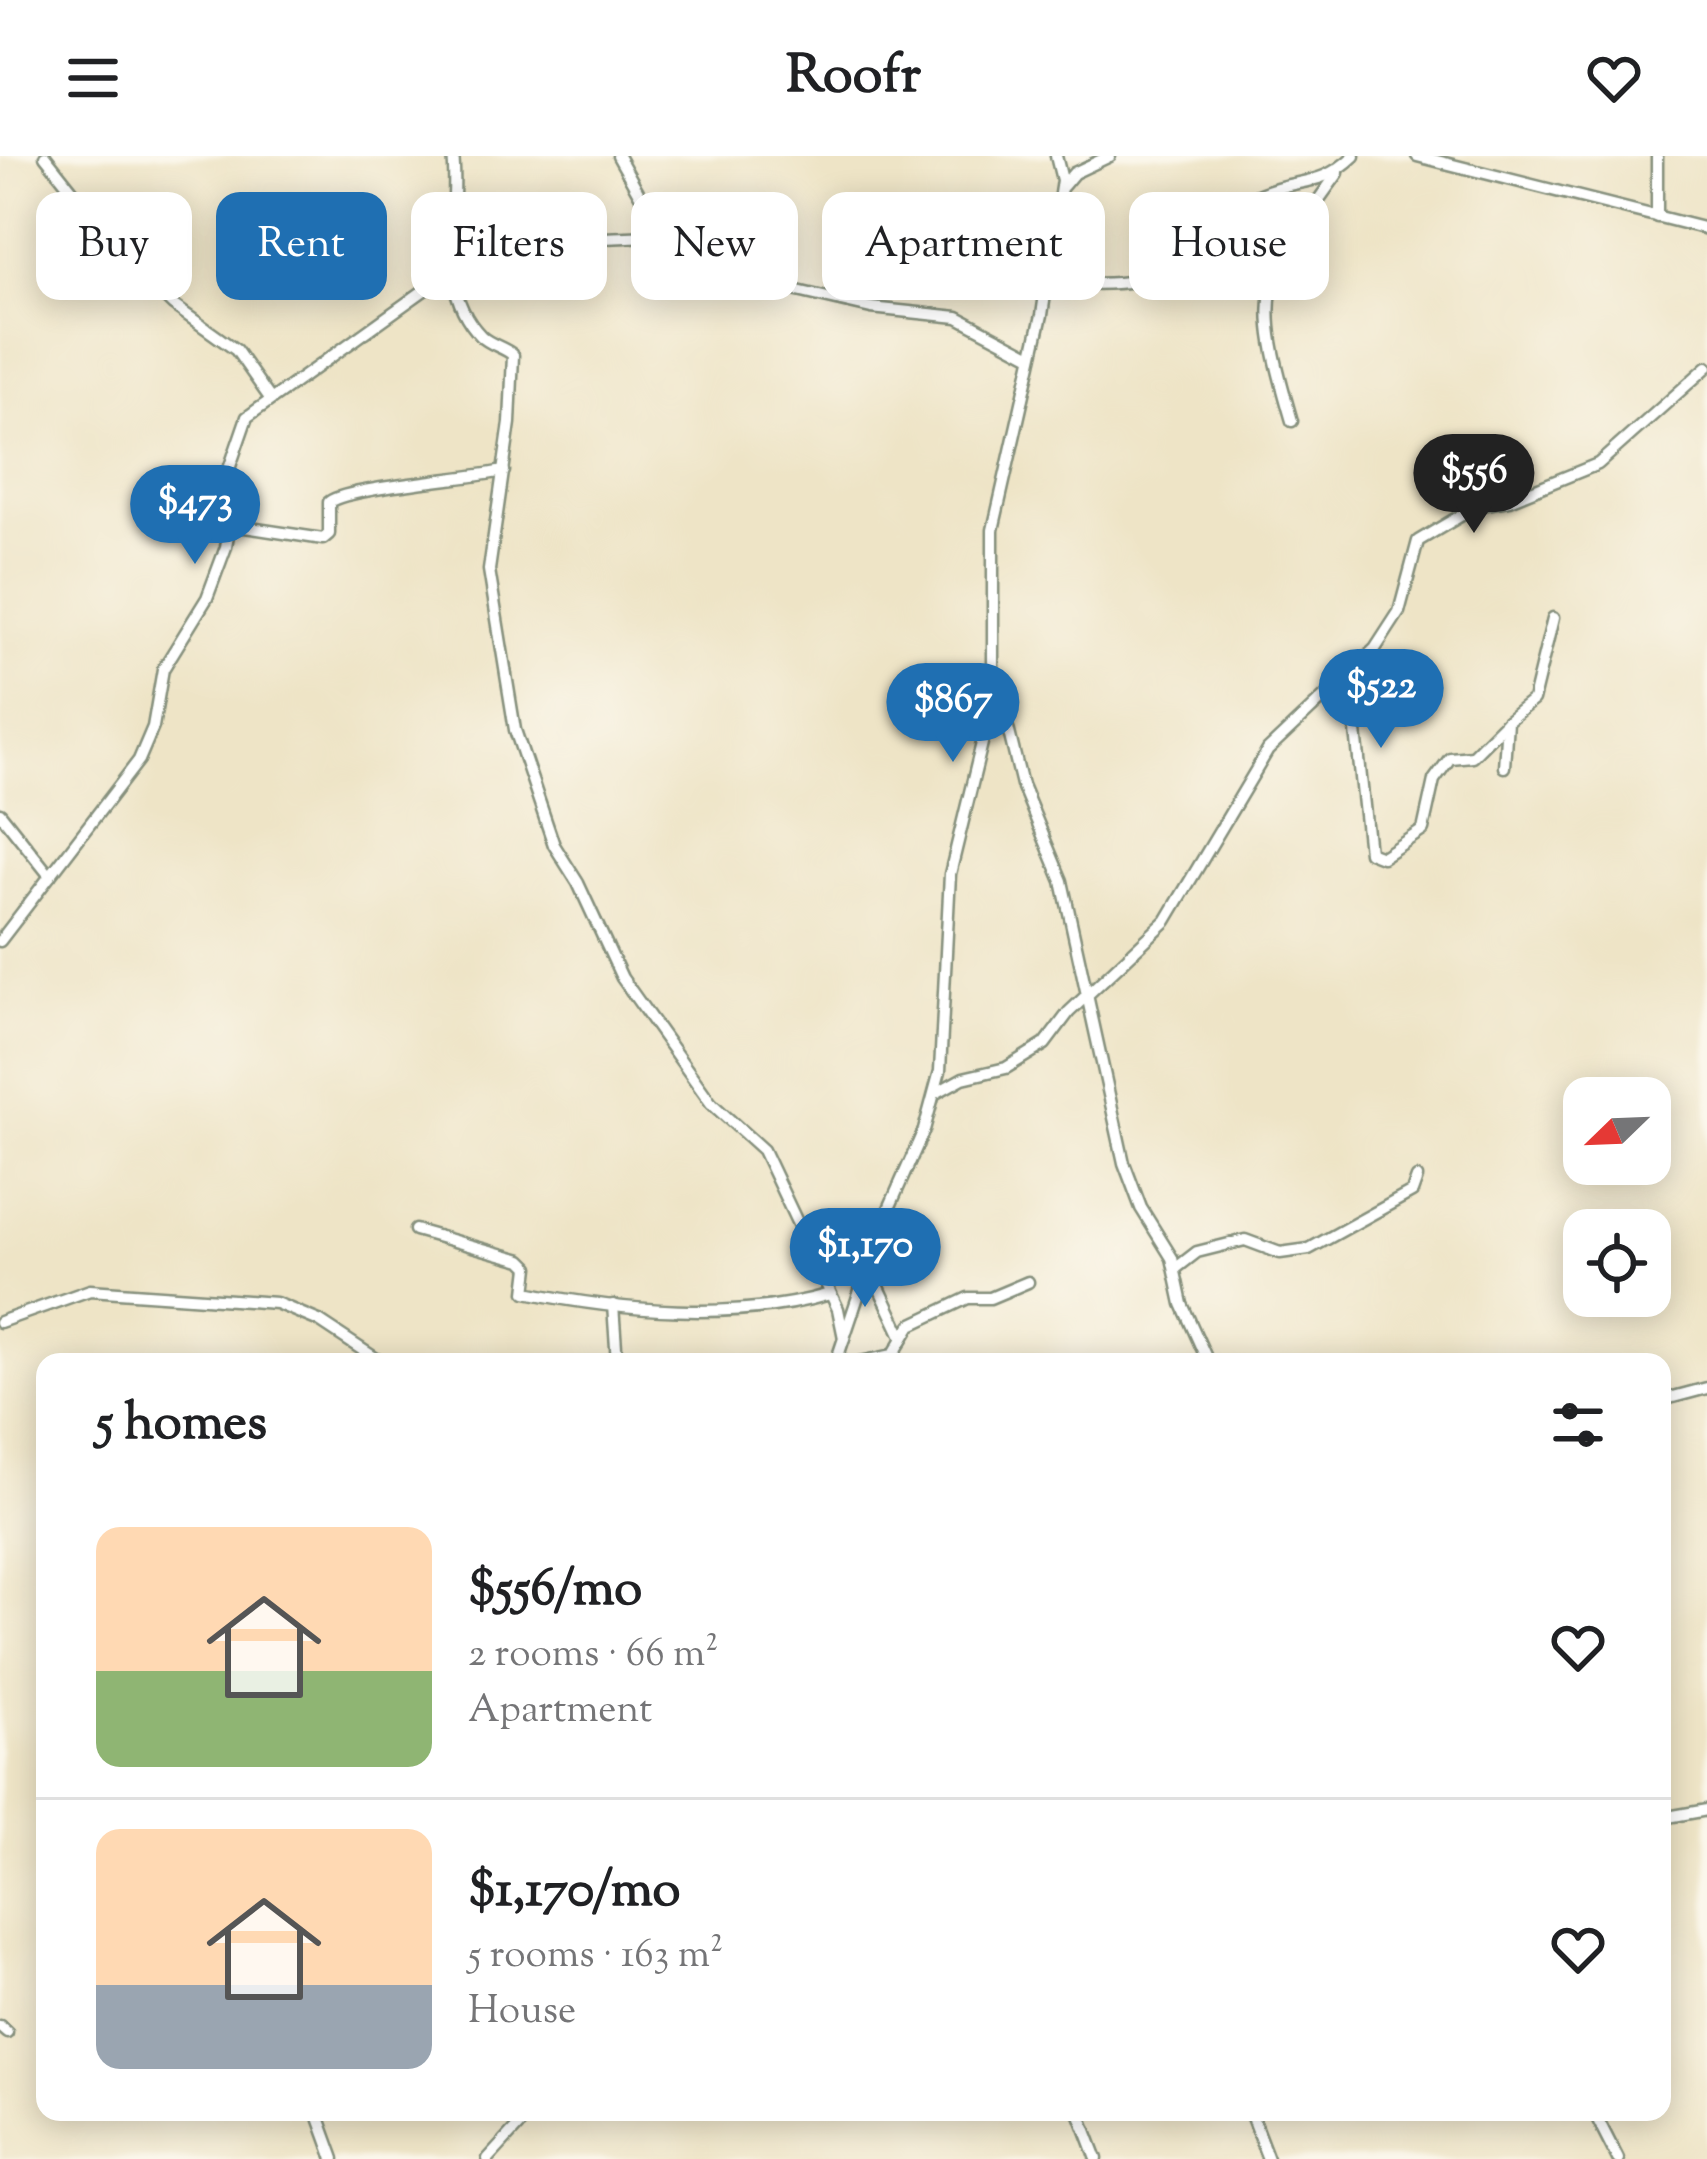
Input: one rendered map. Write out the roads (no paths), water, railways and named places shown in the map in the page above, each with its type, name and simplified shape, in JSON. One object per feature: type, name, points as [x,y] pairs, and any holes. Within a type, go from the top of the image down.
[{"type":"street","points":[[45,156],[130,263],[173,305],[236,350],[268,397]]},
{"type":"street","points":[[452,156],[457,192]]},
{"type":"street","points":[[618,156],[638,192]]},
{"type":"street","points":[[1056,156],[1060,192]]},
{"type":"street","points":[[1061,188],[1075,173],[1110,156]]},
{"type":"street","points":[[1105,282],[1133,283],[1169,272],[1198,255],[1254,197],[1322,181],[1354,156]]},
{"type":"street","points":[[1417,156],[1707,230]]},
{"type":"street","points":[[1657,217],[1658,156]]},
{"type":"street","points":[[1292,421],[1271,343],[1272,276],[1291,237],[1343,166]]},
{"type":"street","points":[[798,291],[871,308],[964,319],[1030,355]]},
{"type":"street","points":[[0,940],[139,760],[153,727],[163,670],[206,598],[231,525],[227,478],[247,417],[268,397],[411,299]]},
{"type":"street","points":[[464,300],[476,329],[513,355],[504,472],[489,570],[504,689],[554,845],[650,1024],[716,1109],[763,1150],[831,1297],[844,1338]]},
{"type":"street","points":[[839,1353],[934,1095],[944,1042],[950,874],[992,704],[992,542],[1042,300]]},
{"type":"street","points":[[934,1095],[945,1084],[1006,1068],[1032,1053],[1166,920],[1268,750],[1376,649],[1399,612],[1418,541],[1477,506],[1509,500],[1598,464],[1707,367]]},
{"type":"street","points":[[231,525],[323,538],[329,534],[329,502],[337,497],[368,488],[394,490],[504,472]]},
{"type":"street","points":[[1341,681],[1353,703],[1369,852],[1382,857],[1423,830],[1434,780],[1450,758],[1472,756],[1533,700],[1553,618]]},
{"type":"street","points":[[992,704],[1008,728],[1020,779],[1058,866],[1071,936],[1090,991],[1124,1163],[1175,1269],[1182,1304],[1204,1353]]},
{"type":"street","points":[[1504,767],[1507,721]]},
{"type":"street","points":[[0,813],[50,876]]},
{"type":"street","points":[[1175,1269],[1197,1252],[1245,1240],[1280,1253],[1322,1244],[1412,1192],[1418,1178]]},
{"type":"street","points":[[415,1230],[526,1262],[526,1292],[613,1305],[728,1308],[859,1294]]},
{"type":"street","points":[[869,1266],[902,1336]]},
{"type":"street","points":[[894,1353],[911,1325],[968,1298],[990,1298],[1028,1282]]},
{"type":"street","points":[[0,1322],[90,1290],[276,1303],[310,1316],[366,1353]]},
{"type":"street","points":[[613,1305],[616,1353]]},
{"type":"street","points":[[1671,1398],[1707,1388]]},
{"type":"street","points":[[1671,1816],[1707,1810]]},
{"type":"street","points":[[320,2121],[334,2159]]},
{"type":"street","points":[[488,2159],[523,2121]]},
{"type":"street","points":[[1082,2121],[1097,2159]]},
{"type":"street","points":[[1253,2121],[1268,2159]]},
{"type":"street","points":[[1599,2121],[1618,2159]]}]
